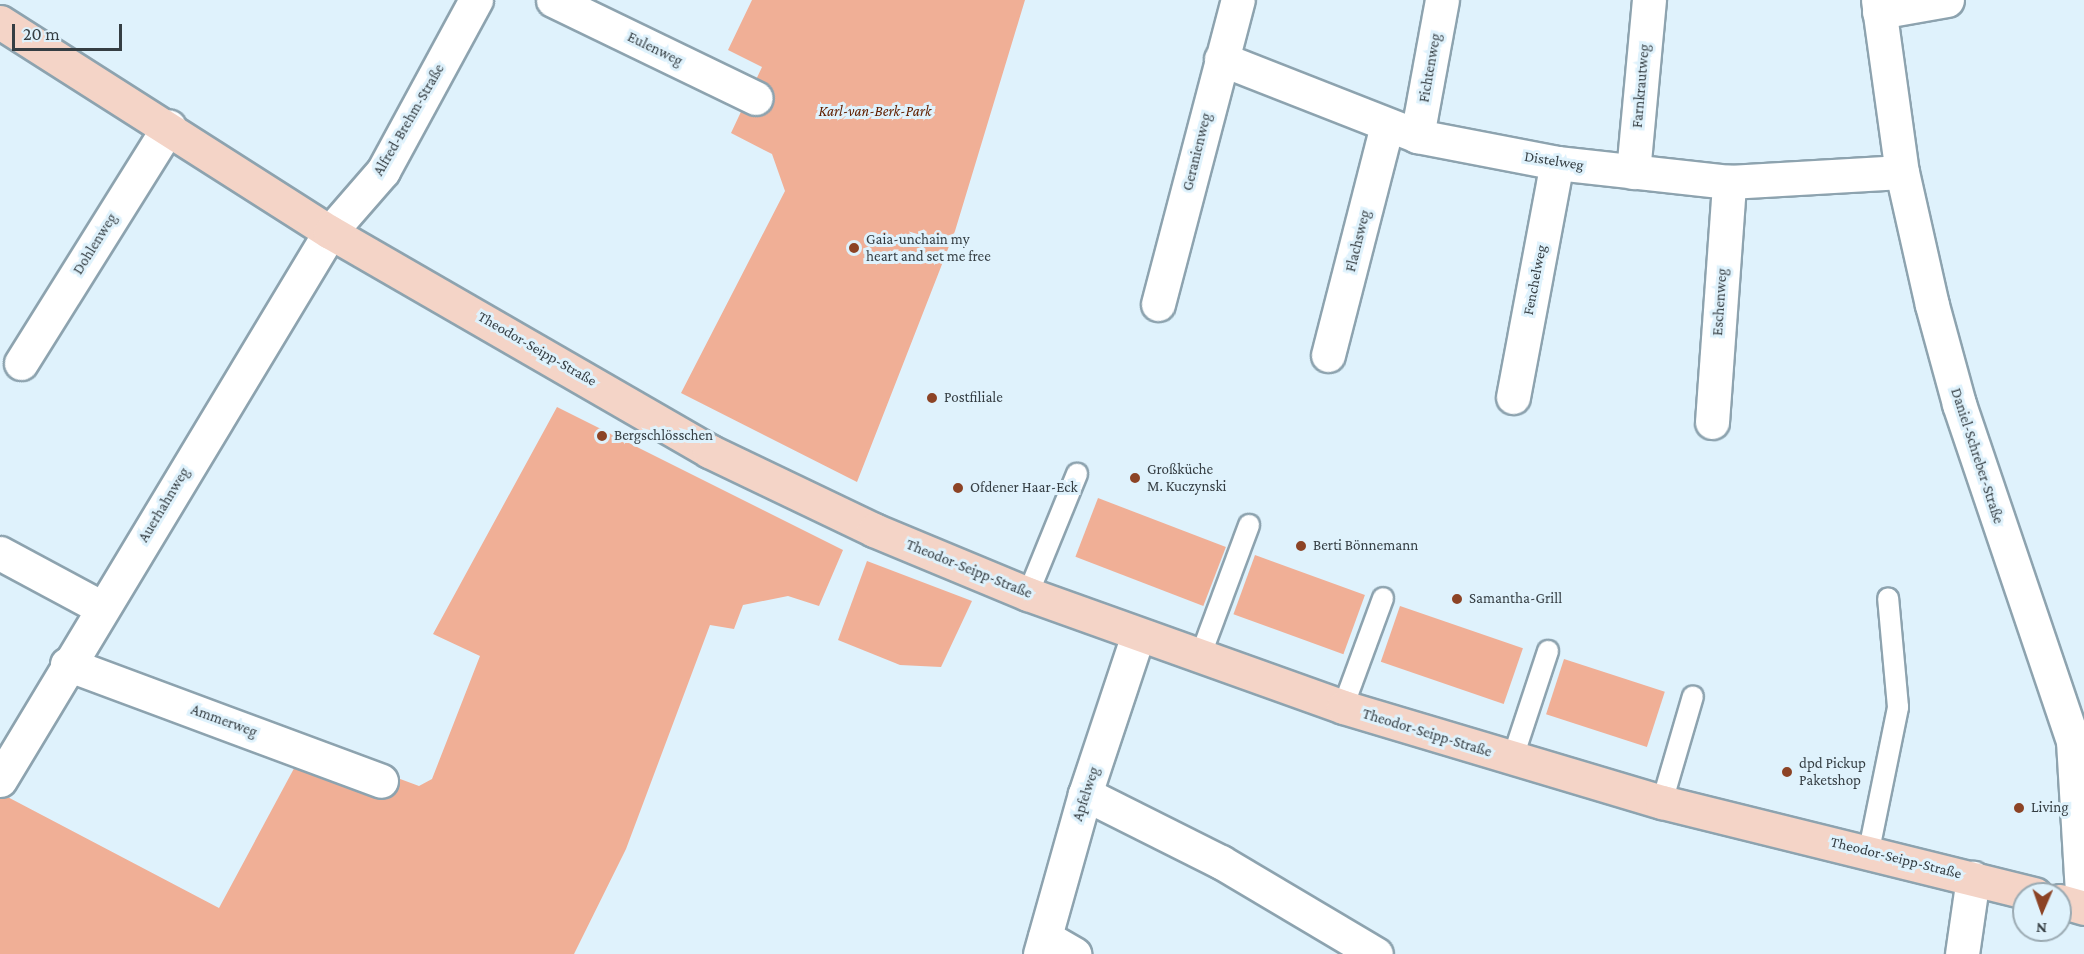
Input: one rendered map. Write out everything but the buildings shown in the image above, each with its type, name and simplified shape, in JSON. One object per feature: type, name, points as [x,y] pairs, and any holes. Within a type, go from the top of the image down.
[{"type":"street","name":"Alfred-Brehm-Straße","points":[[330,231],[383,171],[476,0]]},
{"type":"street","name":"Eulenweg","points":[[553,0],[756,98]]},
{"type":"street","name":"Geranienweg","points":[[1158,304],[1238,0]]},
{"type":"street","name":"Fichtenweg","points":[[1402,131],[1442,0]]},
{"type":"street","name":"Farnkrautweg","points":[[1633,172],[1649,0]]},
{"type":"street","points":[[1878,6],[1947,0]]},
{"type":"street","name":"Daniel-Schreber-Straße","points":[[1878,6],[1902,172],[1959,404],[2078,740],[2084,907]]},
{"type":"street","name":"Theodor-Seipp-Straße","points":[[0,22],[169,126],[330,231],[715,454],[874,530],[1028,594],[1343,707],[1512,760],[1662,802],[1869,850],[2012,888]]},
{"type":"street","name":"Distelweg","points":[[1221,59],[1402,131],[1557,163],[1729,182],[1902,172]]},
{"type":"street","name":"Dohlenweg","points":[[21,363],[169,126]]},
{"type":"street","name":"Flachsweg","points":[[1328,356],[1402,131]]},
{"type":"street","name":"Fenchelweg","points":[[1513,397],[1557,163]]},
{"type":"street","name":"Eschenweg","points":[[1712,422],[1729,182]]},
{"type":"street","name":"Auerhahnweg","points":[[1,781],[67,663],[330,231]]},
{"type":"street","points":[[0,553],[102,608]]},
{"type":"street","name":"Apfelweg","points":[[1045,934],[1085,794],[1138,635]]},
{"type":"street","name":"Ammerweg","points":[[67,663],[381,781]]},
{"type":"street","points":[[1085,794],[1221,862],[1376,954]]},
{"type":"street","points":[[1962,954],[1973,878]]},
{"type":"street","points":[[1045,934],[1074,954]]},
{"type":"lane","points":[[1028,594],[1077,474]]},
{"type":"lane","points":[[1200,657],[1249,525]]},
{"type":"lane","points":[[1343,707],[1383,598]]},
{"type":"lane","points":[[1869,850],[1898,707],[1888,598]]},
{"type":"lane","points":[[1512,760],[1548,651]]},
{"type":"lane","points":[[1662,802],[1693,696]]},
{"type":"green space","name":"Karl-van-Berk-Park","points":[[752,0],[1025,0],[955,231],[857,482],[681,393],[785,191],[772,154],[731,133],[762,67],[728,50]]},
{"type":"green space","points":[[557,407],[843,550],[819,606],[788,596],[743,605],[734,629],[710,625],[626,849],[574,954],[0,954],[0,793],[219,908],[298,761],[384,773],[419,786],[432,779],[480,656],[433,634]]},
{"type":"green space","points":[[1098,498],[1226,547],[1203,606],[1075,557]]},
{"type":"green space","points":[[1255,555],[1365,595],[1343,654],[1233,614]]},
{"type":"green space","points":[[867,561],[972,601],[941,667],[900,665],[838,640]]},
{"type":"green space","points":[[1400,606],[1523,648],[1504,704],[1381,662]]},
{"type":"green space","points":[[1564,659],[1665,692],[1647,747],[1546,714]]},
{"type":"place","name":"Gaia-unchain my heart and set me free","points":[[854,248]]},
{"type":"place","name":"Postfiliale","points":[[932,398]]},
{"type":"place","name":"Bergschlösschen","points":[[602,436]]},
{"type":"place","name":"Großküche M. Kuczynski","points":[[1135,478]]},
{"type":"place","name":"Ofdener Haar-Eck","points":[[958,488]]},
{"type":"place","name":"Berti Bönnemann","points":[[1301,546]]},
{"type":"place","name":"Samantha-Grill","points":[[1457,599]]},
{"type":"place","name":"dpd Pickup Paketshop","points":[[1787,772]]},
{"type":"place","name":"Living","points":[[2019,808]]}]
